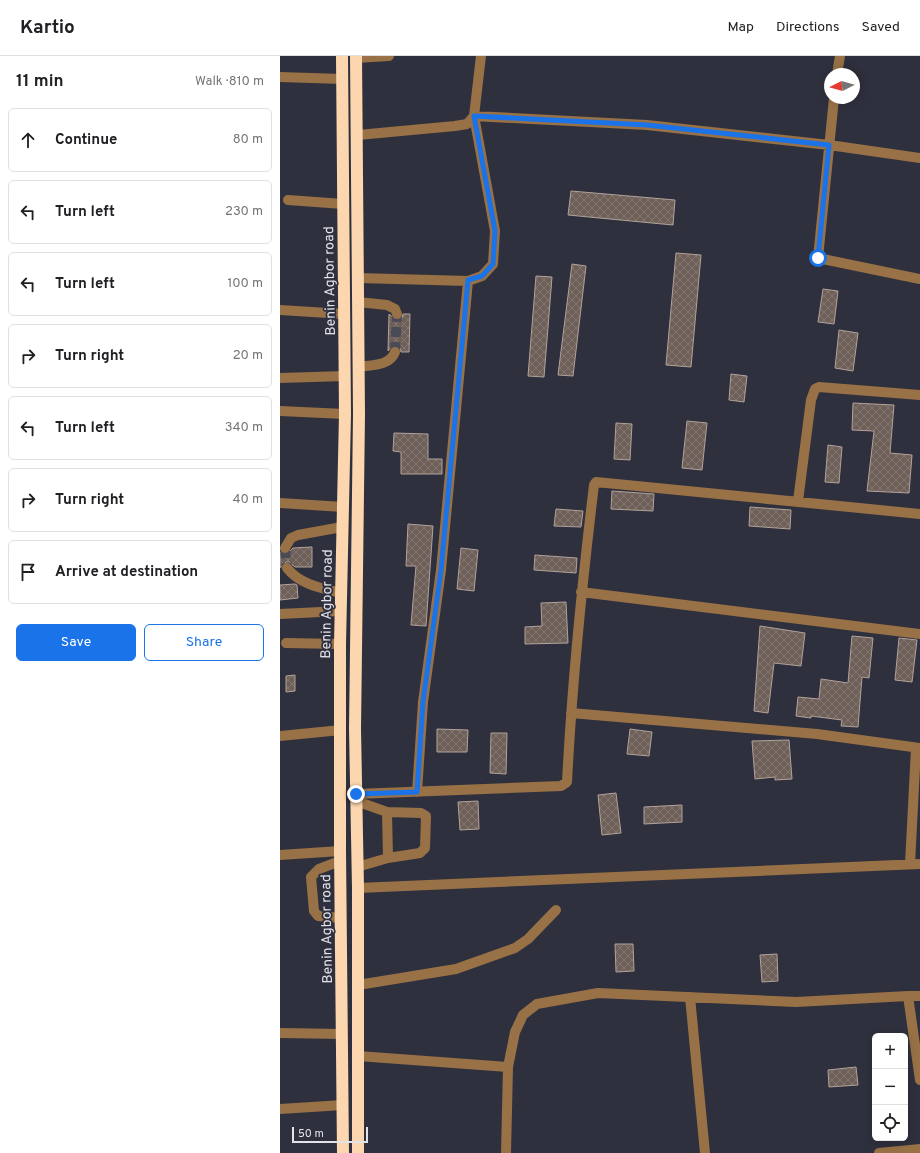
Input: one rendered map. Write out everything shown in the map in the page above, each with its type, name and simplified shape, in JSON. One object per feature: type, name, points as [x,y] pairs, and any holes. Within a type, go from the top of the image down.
[{"type":"highway","name":"Benin Agbor road","points":[[342,56],[345,414],[340,644],[340,856],[343,1153]]},
{"type":"highway","name":"Benin Agbor road","points":[[356,57],[358,135],[359,367],[356,798],[358,888],[358,1153]]},
{"type":"street","points":[[356,57],[389,56]]},
{"type":"street","points":[[358,278],[468,280],[482,276],[493,264],[495,231],[474,116],[481,56]]},
{"type":"street","points":[[838,68],[840,56]]},
{"type":"street","points":[[280,77],[342,79]]},
{"type":"street","points":[[833,104],[818,258],[920,279]]},
{"type":"street","points":[[358,135],[455,126],[467,124],[474,116]]},
{"type":"street","points":[[474,116],[647,125],[829,145],[920,158]]},
{"type":"street","points":[[288,200],[343,204]]},
{"type":"street","points":[[417,792],[423,702],[441,570],[468,280]]},
{"type":"street","points":[[358,302],[387,305],[395,309],[397,314]]},
{"type":"street","points":[[280,310],[344,314]]},
{"type":"street","points":[[359,367],[386,363],[393,357],[394,352]]},
{"type":"street","points":[[280,378],[345,376]]},
{"type":"street","points":[[798,501],[811,400],[815,389],[819,387],[920,395]]},
{"type":"street","points":[[280,411],[345,414]]},
{"type":"street","points":[[356,798],[417,792],[565,785],[567,782],[581,592],[594,485],[596,482],[920,514]]},
{"type":"street","points":[[280,503],[343,507]]},
{"type":"street","points":[[285,548],[291,538],[298,535],[342,527]]},
{"type":"street","points":[[287,568],[293,576],[314,586],[341,593]]},
{"type":"street","points":[[581,592],[920,634]]},
{"type":"street","points":[[280,614],[341,611]]},
{"type":"street","points":[[286,643],[340,644]]},
{"type":"street","points":[[358,888],[915,864],[918,748],[817,734],[571,713]]},
{"type":"street","points":[[280,736],[341,730]]},
{"type":"street","points":[[356,798],[387,812],[421,813],[426,816],[426,848],[420,853],[388,858],[357,867]]},
{"type":"street","points":[[387,812],[388,858]]},
{"type":"street","points":[[280,855],[340,856]]},
{"type":"street","points":[[340,856],[319,869],[311,877],[314,911],[318,916],[341,918]]},
{"type":"street","points":[[358,985],[456,969],[515,948],[528,939],[556,910]]},
{"type":"street","points":[[506,1153],[508,1067],[515,1032],[523,1015],[537,1004],[598,993],[796,1002],[920,996]]},
{"type":"street","points":[[908,996],[920,1080]]},
{"type":"street","points":[[690,997],[705,1153]]},
{"type":"street","points":[[280,1033],[342,1034]]},
{"type":"street","points":[[358,1056],[508,1067]]},
{"type":"street","points":[[280,1109],[343,1105]]},
{"type":"street","points":[[879,1153],[920,1149]]},
{"type":"building","points":[[571,191],[675,200],[673,225],[568,215]]},
{"type":"building","points":[[676,253],[701,255],[691,367],[666,365]]},
{"type":"building","points":[[572,264],[586,266],[573,376],[558,375]]},
{"type":"building","points":[[536,276],[552,277],[544,377],[528,376]]},
{"type":"building","points":[[823,289],[838,291],[834,324],[818,322]]},
{"type":"building","points":[[389,314],[396,320],[402,318],[403,314],[410,314],[409,352],[401,352],[400,348],[395,346],[391,347],[388,351]]},
{"type":"building","points":[[839,330],[858,333],[853,371],[835,368]]},
{"type":"building","points":[[731,374],[747,376],[744,402],[729,400]]},
{"type":"building","points":[[853,403],[894,405],[890,453],[912,455],[909,493],[867,491],[874,431],[852,430]]},
{"type":"building","points":[[687,421],[707,423],[702,470],[682,468]]},
{"type":"building","points":[[616,423],[632,424],[630,460],[614,459]]},
{"type":"building","points":[[394,433],[428,434],[428,459],[442,459],[442,474],[401,474],[401,452],[393,451]]},
{"type":"building","points":[[828,445],[842,447],[839,483],[825,482]]},
{"type":"building","points":[[612,491],[654,494],[653,511],[611,509]]},
{"type":"building","points":[[750,507],[791,510],[790,529],[749,526]]},
{"type":"building","points":[[556,509],[583,511],[581,527],[554,526]]},
{"type":"building","points":[[408,524],[433,526],[426,626],[411,625],[416,566],[406,566]]},
{"type":"building","points":[[312,547],[312,567],[295,567],[289,562],[286,562],[280,568],[280,552],[285,554],[293,548]]},
{"type":"building","points":[[461,548],[478,550],[474,591],[457,589]]},
{"type":"building","points":[[535,555],[577,558],[576,573],[534,570]]},
{"type":"building","points":[[280,585],[297,585],[298,598],[280,600]]},
{"type":"building","points":[[566,602],[568,643],[525,644],[525,627],[542,626],[541,603]]},
{"type":"building","points":[[760,626],[805,633],[801,666],[774,663],[768,713],[754,711]]},
{"type":"building","points":[[852,636],[873,638],[869,678],[862,677],[858,727],[841,726],[842,720],[811,716],[811,718],[796,716],[798,697],[819,699],[821,679],[848,683]]},
{"type":"building","points":[[899,638],[917,640],[912,682],[895,680]]},
{"type":"building","points":[[295,675],[295,691],[286,692],[286,676]]},
{"type":"building","points":[[437,729],[468,730],[467,752],[437,752]]},
{"type":"building","points":[[630,729],[652,732],[649,756],[627,754]]},
{"type":"building","points":[[491,733],[507,733],[506,774],[490,773]]},
{"type":"building","points":[[789,740],[792,779],[775,780],[775,777],[755,779],[752,741]]},
{"type":"building","points":[[616,793],[621,833],[602,835],[598,795]]},
{"type":"building","points":[[478,801],[479,829],[460,830],[458,802]]},
{"type":"building","points":[[682,805],[682,822],[644,824],[644,807]]},
{"type":"building","points":[[615,944],[633,944],[634,971],[616,972]]},
{"type":"building","points":[[777,954],[778,981],[762,982],[760,955]]},
{"type":"building","points":[[856,1067],[858,1085],[829,1087],[828,1070]]},
{"type":"tunnel","points":[[395,352],[397,314]]},
{"type":"tunnel","points":[[285,548],[287,568]]},
{"type":"route","points":[[356,794],[417,792],[423,702],[441,570],[453,427],[468,280],[482,276],[493,264],[495,231],[474,116],[647,125],[829,145],[817,255],[818,258]]}]
